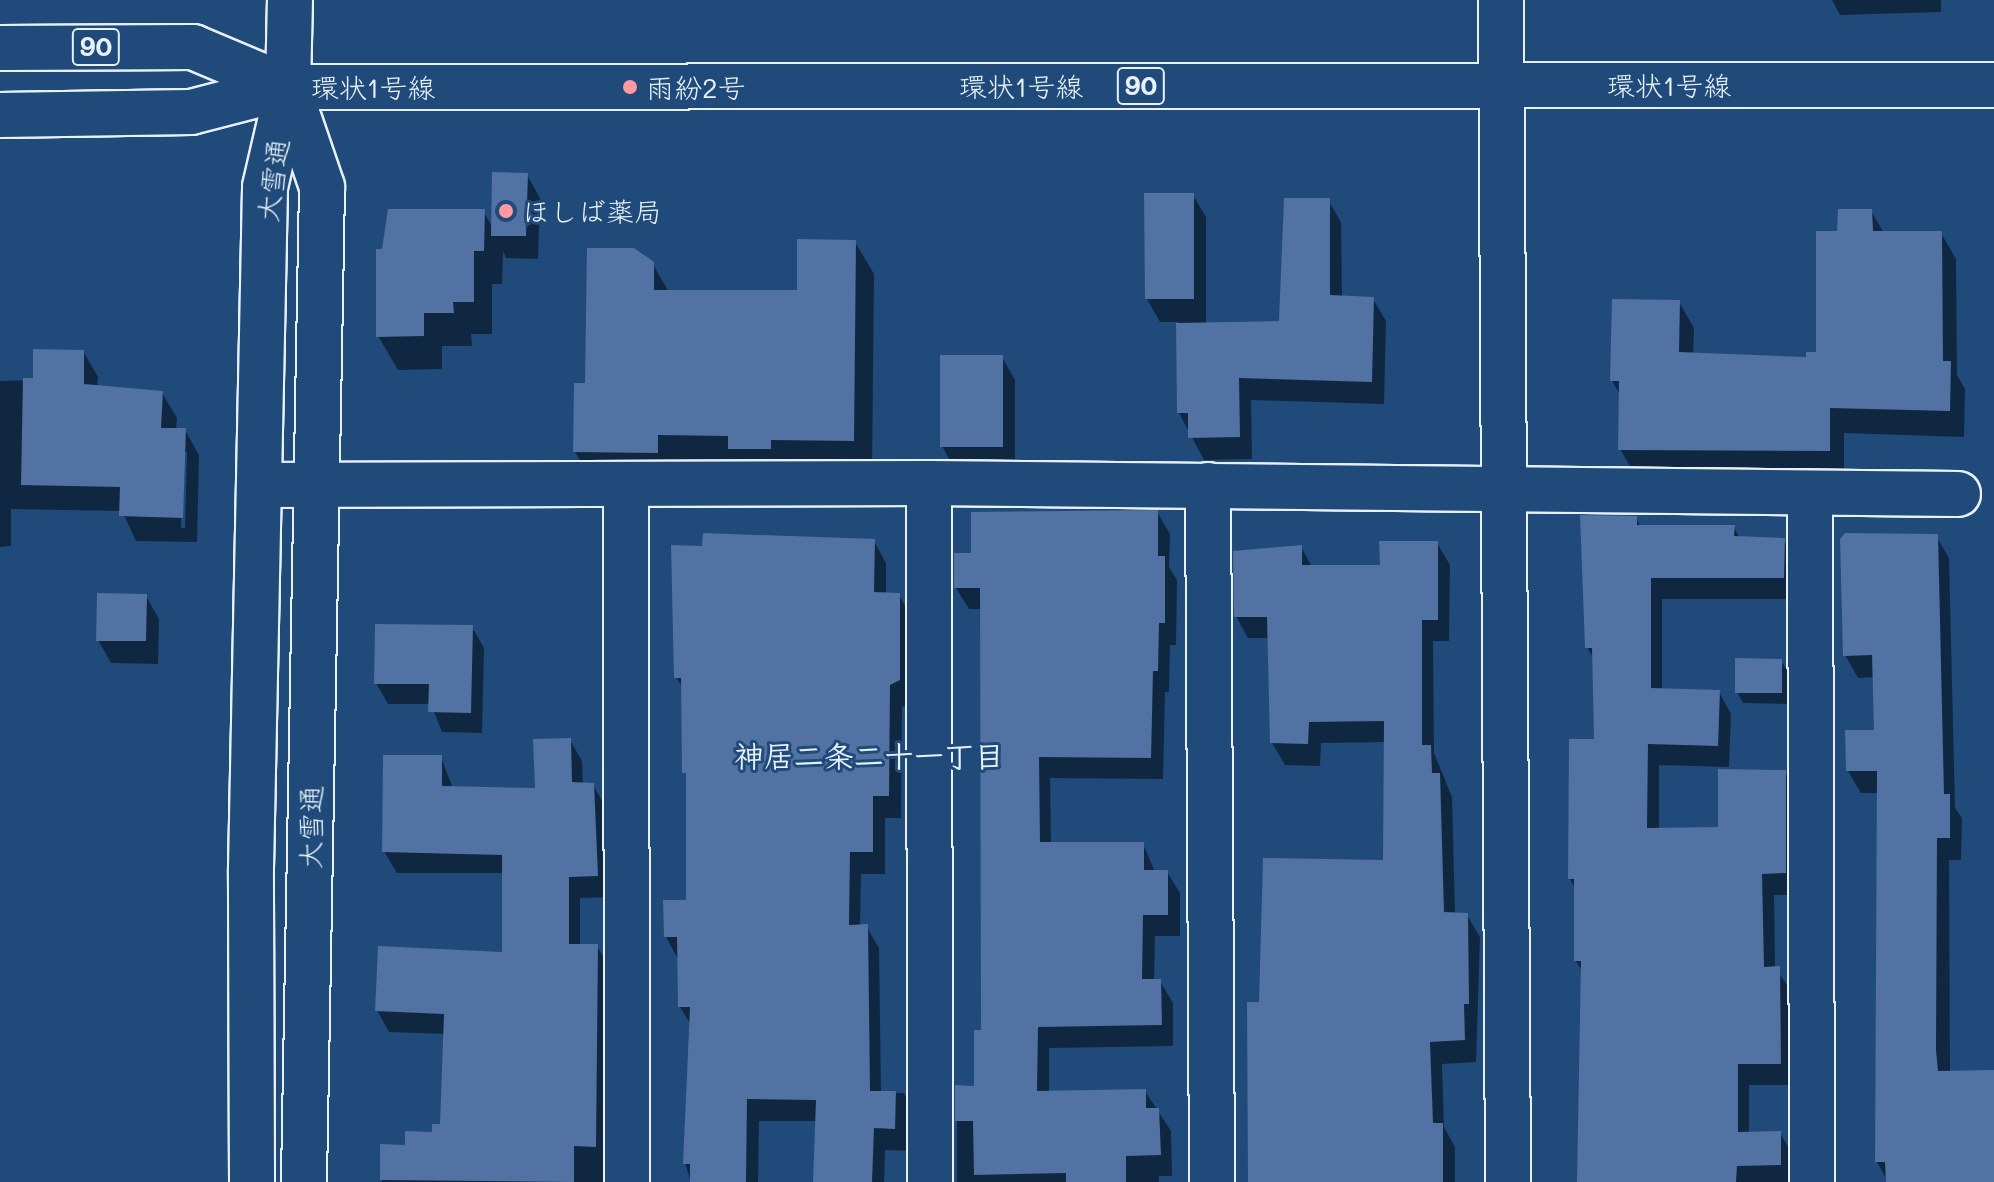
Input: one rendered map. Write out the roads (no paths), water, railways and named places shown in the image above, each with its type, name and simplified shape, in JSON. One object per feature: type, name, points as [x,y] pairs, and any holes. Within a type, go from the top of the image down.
[{"type":"street","points":[[288,87],[290,0]]},
{"type":"street","points":[[1501,0],[1508,1182]]},
{"type":"street","name":"環状1号線","points":[[0,48],[193,47],[288,87]]},
{"type":"street","name":"環状1号線","points":[[0,115],[191,112],[288,87],[1994,85]]},
{"type":"street","name":"大雪通","points":[[252,1182],[265,187],[288,87]]},
{"type":"street","name":"大雪通","points":[[288,87],[322,187],[304,1182]]},
{"type":"street","points":[[259,485],[929,483],[1958,494]]},
{"type":"street","points":[[929,483],[930,1182]]},
{"type":"street","points":[[626,484],[627,1182]]},
{"type":"street","points":[[1208,485],[1212,1182]]},
{"type":"street","points":[[1810,493],[1812,1182]]},
{"type":"place","name":"雨紛2号","points":[[630,87]]},
{"type":"place","name":"ほしば薬局","points":[[506,211]]},
{"type":"district","name":"神居二条二十一丁目","points":[[869,755]]}]
